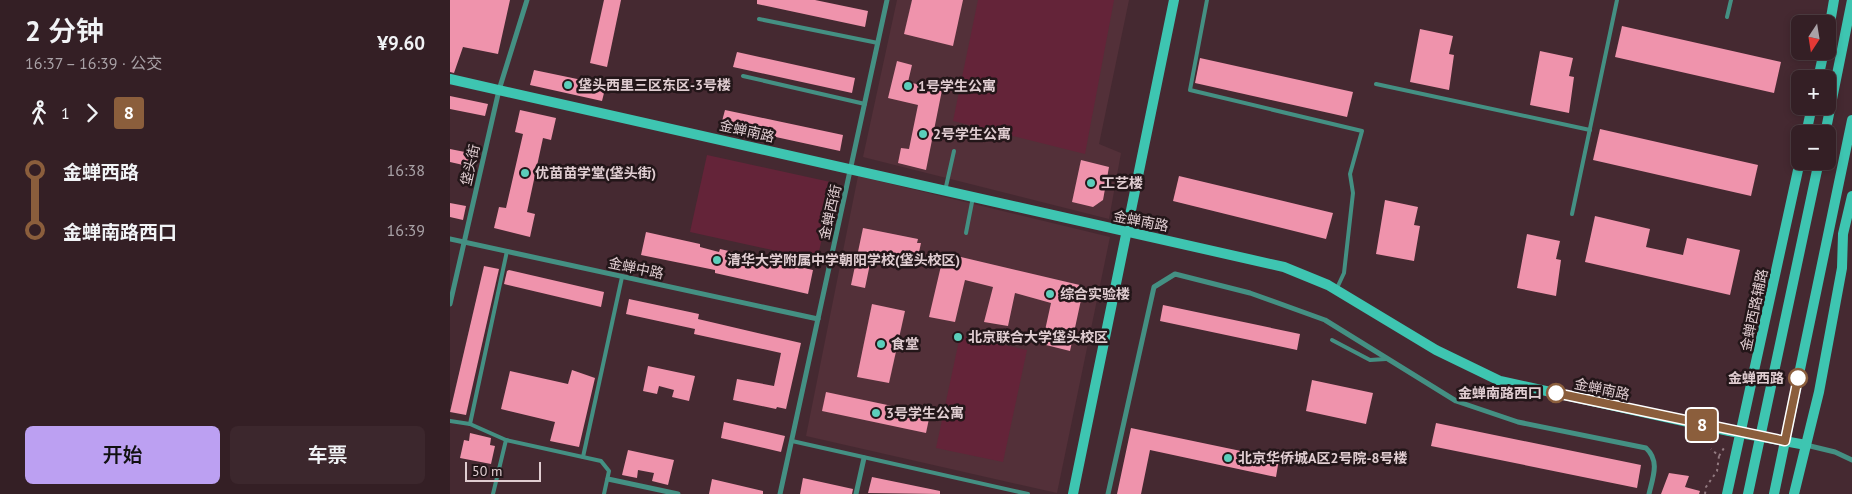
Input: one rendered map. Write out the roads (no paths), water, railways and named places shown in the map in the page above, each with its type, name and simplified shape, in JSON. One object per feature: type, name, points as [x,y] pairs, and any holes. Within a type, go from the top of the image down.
[{"type":"street","name":"垡头街","points":[[450,304],[499,90],[527,0]]},
{"type":"street","name":"金蝉西街","points":[[780,494],[852,169],[887,0]]},
{"type":"street","points":[[1073,494],[1174,0]]},
{"type":"street","points":[[1831,15],[1834,0]]},
{"type":"street","points":[[1827,125],[1852,0]]},
{"type":"street","name":"金蝉南路","points":[[450,79],[852,169],[1126,233],[1150,235],[1284,267],[1337,289],[1436,350],[1500,381],[1741,433],[1806,445]]},
{"type":"street","points":[[1774,494],[1852,120]]},
{"type":"street","name":"金蝉西路辅路","points":[[1727,494],[1798,170]]},
{"type":"street","points":[[1748,494],[1817,170]]},
{"type":"street","points":[[1794,494],[1820,392],[1842,268],[1843,234],[1852,196]]},
{"type":"street","name":"金蝉中路","points":[[450,239],[818,319]]},
{"type":"street","points":[[1108,494],[1154,286],[1175,274],[1250,292],[1325,320],[1456,401],[1518,422],[1646,448],[1652,454],[1655,462],[1649,494]]},
{"type":"street","points":[[1806,445],[1835,452],[1852,460]]},
{"type":"street","points":[[856,494],[864,458]]},
{"type":"street","points":[[608,479],[678,494]]},
{"type":"lane","points":[[1207,0],[1190,90],[1362,131],[1350,174],[1353,193],[1344,273],[1337,289]]},
{"type":"lane","points":[[1572,214],[1617,0]]},
{"type":"lane","points":[[1727,17],[1731,0]]},
{"type":"lane","points":[[759,19],[878,43]]},
{"type":"lane","points":[[743,76],[865,104]]},
{"type":"lane","points":[[1376,84],[1590,130]]},
{"type":"lane","points":[[945,191],[954,151]]},
{"type":"lane","points":[[966,233],[973,197]]},
{"type":"lane","points":[[470,424],[507,251]]},
{"type":"lane","points":[[583,457],[622,277]]},
{"type":"lane","points":[[1332,340],[1370,360],[1386,359]]},
{"type":"lane","points":[[450,421],[470,424],[506,440],[600,461],[609,472],[604,494]]},
{"type":"lane","points":[[493,494],[506,440]]},
{"type":"lane","points":[[792,441],[1028,494]]},
{"type":"place","name":"垡头西里三区东区-3号楼","points":[[568,85]]},
{"type":"place","name":"1号学生公寓","points":[[908,86]]},
{"type":"place","name":"2号学生公寓","points":[[923,134]]},
{"type":"place","name":"优苗苗学堂(垡头街)","points":[[525,173]]},
{"type":"place","name":"工艺楼","points":[[1091,183]]},
{"type":"place","name":"清华大学附属中学朝阳学校(垡头校区)","points":[[717,260]]},
{"type":"place","name":"综合实验楼","points":[[1050,294]]},
{"type":"place","name":"北京联合大学垡头校区","points":[[958,337]]},
{"type":"place","name":"食堂","points":[[881,344]]},
{"type":"place","name":"金蝉西路","points":[[1798,378]]},
{"type":"place","name":"金蝉南路西口","points":[[1556,393]]},
{"type":"place","name":"3号学生公寓","points":[[876,413]]},
{"type":"place","name":"北京华侨城A区2号院-8号楼","points":[[1228,458]]}]
